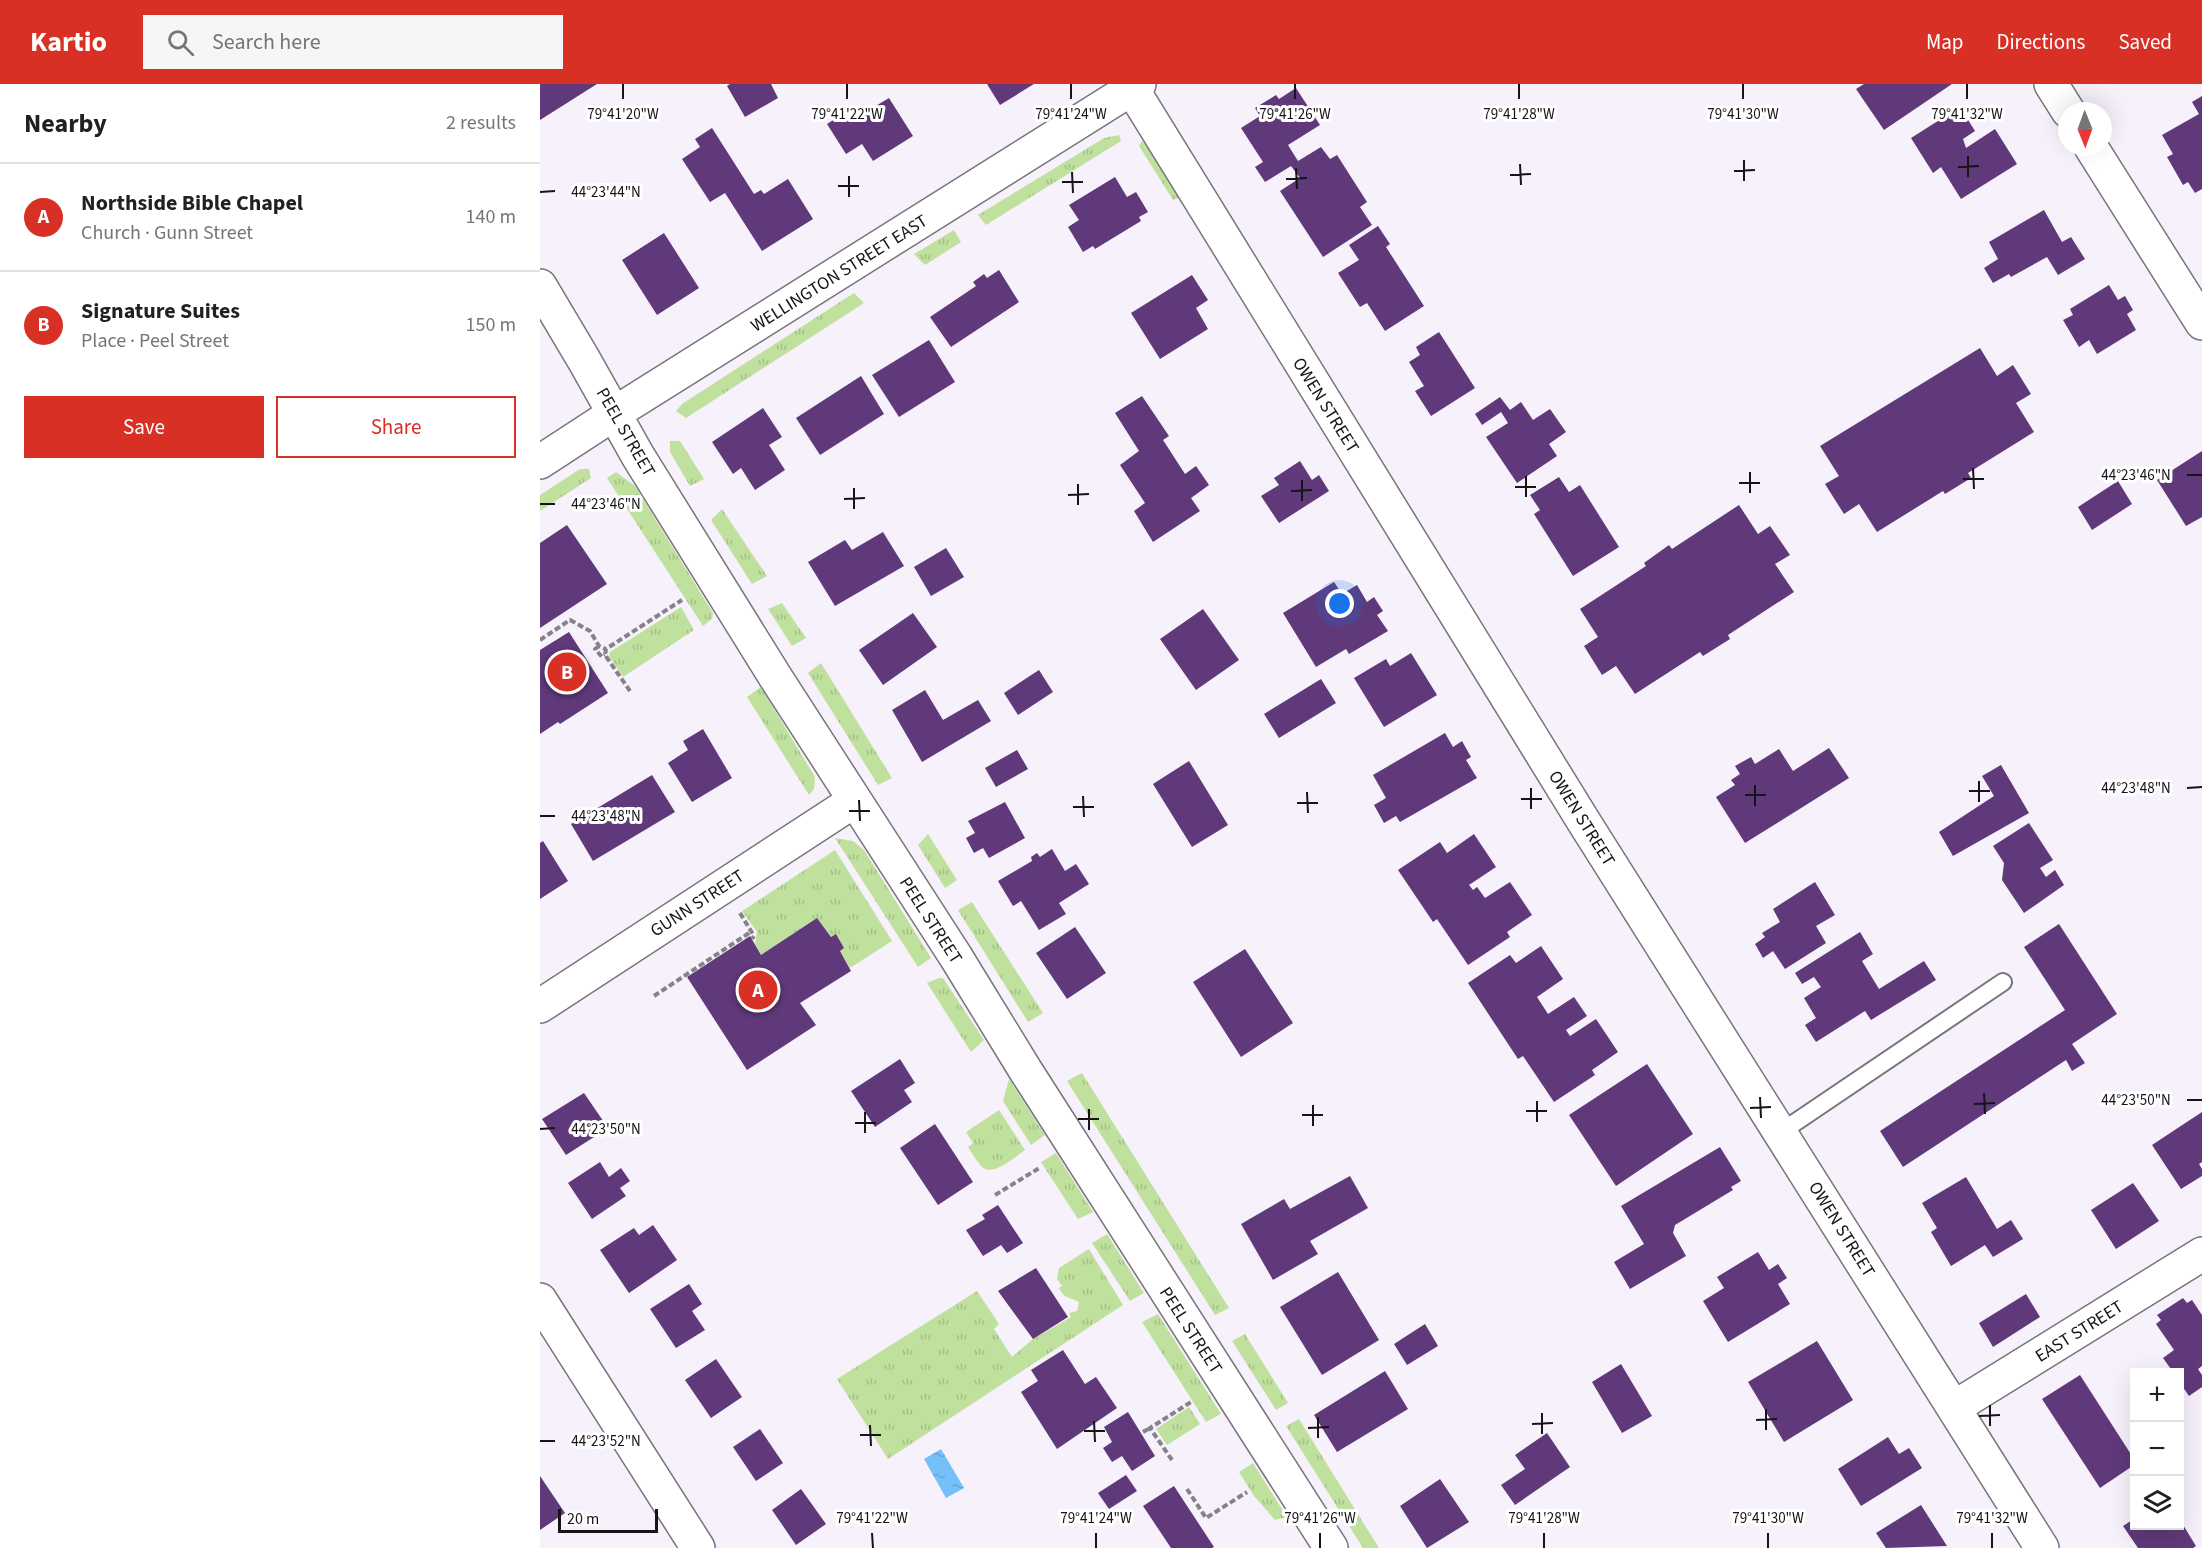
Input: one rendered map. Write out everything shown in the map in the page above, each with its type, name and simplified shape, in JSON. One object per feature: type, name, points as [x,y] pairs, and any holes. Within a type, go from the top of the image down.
[{"type":"street","points":[[2051,84],[2062,102]]},
{"type":"street","name":"WELLINGTON STREET EAST","points":[[540,462],[1133,86]]},
{"type":"street","name":"OWEN STREET","points":[[1133,86],[1584,822],[2042,1548]]},
{"type":"street","points":[[2097,156],[2202,323]]},
{"type":"street","name":"PEEL STREET","points":[[540,286],[638,456],[854,801],[956,957],[1019,1062],[1331,1548]]},
{"type":"street","name":"GUNN STREET","points":[[540,1005],[854,801]]},
{"type":"street","name":"EAST STREET","points":[[1955,1407],[2202,1254]]},
{"type":"street","points":[[540,1300],[698,1548]]},
{"type":"lane","points":[[1781,1132],[2003,982]]},
{"type":"path","points":[[630,691],[605,655],[606,649],[682,600]]},
{"type":"path","points":[[540,640],[570,620],[590,631],[599,646],[606,649]]},
{"type":"path","points":[[599,646],[595,649],[602,657],[605,655]]},
{"type":"path","points":[[738,910],[752,931],[754,936],[752,939]]},
{"type":"path","points":[[654,996],[752,931]]},
{"type":"path","points":[[995,1195],[1041,1167]]},
{"type":"path","points":[[1143,1432],[1191,1402]]},
{"type":"path","points":[[1150,1428],[1172,1460]]},
{"type":"path","points":[[1187,1489],[1206,1518],[1247,1492]]},
{"type":"green space","points":[[1119,135],[1121,141],[986,225],[978,215],[1104,138]]},
{"type":"green space","points":[[1142,141],[1151,147],[1182,196],[1173,200],[1139,146]]},
{"type":"green space","points":[[954,230],[961,242],[925,265],[914,254]]},
{"type":"green space","points":[[854,293],[864,303],[686,418],[676,411],[682,404]]},
{"type":"green space","points":[[670,441],[680,441],[704,479],[690,486],[670,452]]},
{"type":"green space","points":[[580,469],[589,469],[591,478],[540,511],[540,495]]},
{"type":"green space","points":[[616,472],[635,486],[713,613],[712,619],[703,626],[607,478]]},
{"type":"green space","points":[[722,509],[767,576],[752,584],[711,520]]},
{"type":"green space","points":[[782,603],[806,638],[792,646],[768,609]]},
{"type":"green space","points":[[681,607],[694,630],[623,677],[609,656],[610,652]]},
{"type":"green space","points":[[821,663],[892,778],[878,785],[808,673]]},
{"type":"green space","points":[[761,687],[815,777],[814,789],[809,795],[747,697]]},
{"type":"green space","points":[[928,834],[957,880],[945,888],[918,845]]},
{"type":"green space","points":[[835,838],[853,841],[864,850],[931,958],[918,967]]},
{"type":"green space","points":[[835,850],[892,941],[850,968],[840,951],[844,948],[836,935],[831,937],[817,918],[761,955],[755,944],[757,932],[742,911]]},
{"type":"green space","points":[[972,902],[1043,1013],[1028,1022],[958,910]]},
{"type":"green space","points":[[943,978],[984,1040],[971,1052],[927,983]]},
{"type":"green space","points":[[1082,1073],[1229,1308],[1215,1315],[1067,1081]]},
{"type":"green space","points":[[1009,1079],[1045,1135],[1031,1145],[1003,1101]]},
{"type":"green space","points":[[999,1110],[1025,1150],[998,1168],[987,1169],[980,1165],[968,1147],[973,1143],[966,1132]]},
{"type":"green space","points":[[1056,1153],[1093,1212],[1078,1219],[1041,1162]]},
{"type":"green space","points":[[1107,1234],[1144,1293],[1130,1301],[1092,1243]]},
{"type":"green space","points":[[1089,1249],[1123,1305],[888,1459],[837,1379],[977,1291],[999,1324],[994,1329],[1012,1357],[1033,1339],[1071,1317],[1069,1313],[1077,1311],[1079,1302],[1065,1296],[1059,1288],[1062,1286],[1057,1279],[1059,1268]]},
{"type":"green space","points":[[1158,1314],[1221,1414],[1206,1422],[1142,1322]]},
{"type":"green space","points":[[1245,1334],[1288,1403],[1276,1410],[1232,1341]]},
{"type":"green space","points":[[1189,1407],[1200,1424],[1167,1445],[1156,1429]]},
{"type":"green space","points":[[1299,1419],[1379,1548],[1363,1548],[1286,1426]]},
{"type":"green space","points":[[1253,1463],[1287,1517],[1275,1520],[1254,1496],[1239,1472]]},
{"type":"water","points":[[941,1449],[964,1488],[946,1498],[924,1459]]},
{"type":"building","points":[[540,84],[597,84],[540,120]]},
{"type":"building","points":[[730,84],[771,84],[778,98],[745,117],[727,86]]},
{"type":"building","points":[[987,84],[1034,84],[1000,105]]},
{"type":"building","points":[[1864,84],[1952,84],[1884,130],[1856,89]]},
{"type":"building","points":[[1296,88],[1320,125],[1288,145],[1298,161],[1321,147],[1330,159],[1337,155],[1367,202],[1360,207],[1372,225],[1323,257],[1280,191],[1300,178],[1291,166],[1265,182],[1255,167],[1263,162],[1241,128],[1260,116],[1255,108],[1276,95],[1279,99]]},
{"type":"building","points":[[2202,96],[2202,189],[2195,193],[2188,182],[2183,185],[2167,157],[2173,154],[2162,135],[2199,114],[2192,102]]},
{"type":"building","points":[[889,98],[913,136],[873,161],[862,144],[846,154],[827,124],[844,113],[849,122]]},
{"type":"building","points":[[1960,107],[1975,131],[1963,139],[1966,148],[1995,129],[2017,164],[1961,199],[1941,167],[1933,173],[1911,138]]},
{"type":"building","points":[[712,128],[754,194],[761,190],[764,194],[788,179],[813,219],[762,251],[725,193],[710,202],[682,159],[700,147],[695,139]]},
{"type":"building","points":[[1115,177],[1127,197],[1136,192],[1148,212],[1139,217],[1141,221],[1095,249],[1093,246],[1083,252],[1068,227],[1079,220],[1069,205]]},
{"type":"building","points":[[2044,210],[2062,242],[2071,237],[2085,259],[2058,275],[2047,257],[2011,277],[2009,274],[1993,283],[1984,268],[1998,259],[1989,242]]},
{"type":"building","points":[[1378,226],[1390,244],[1386,247],[1424,306],[1385,331],[1367,303],[1360,307],[1338,273],[1359,260],[1349,245]]},
{"type":"building","points":[[664,233],[699,288],[657,315],[622,260]]},
{"type":"building","points":[[999,270],[1019,302],[951,347],[930,317],[976,286],[973,282],[984,274],[987,278]]},
{"type":"building","points":[[1192,275],[1208,300],[1196,308],[1208,329],[1160,359],[1131,313]]},
{"type":"building","points":[[2109,285],[2118,300],[2125,296],[2133,310],[2127,314],[2136,330],[2097,354],[2089,340],[2079,347],[2063,320],[2073,315],[2070,309]]},
{"type":"building","points":[[1439,332],[1475,388],[1431,416],[1415,391],[1424,386],[1409,362],[1420,355],[1416,347]]},
{"type":"building","points":[[929,340],[955,382],[899,417],[872,375]]},
{"type":"building","points":[[1980,348],[1997,376],[2013,365],[2031,394],[2016,403],[2034,432],[1968,473],[1971,478],[1945,494],[1943,491],[1877,532],[1859,504],[1844,514],[1825,484],[1839,476],[1820,446]]},
{"type":"building","points":[[861,376],[884,414],[820,455],[796,418]]},
{"type":"building","points":[[1142,396],[1169,436],[1163,440],[1185,474],[1196,466],[1209,485],[1191,498],[1200,511],[1153,542],[1134,511],[1145,503],[1120,465],[1139,451],[1115,413]]},
{"type":"building","points":[[1500,397],[1510,410],[1521,402],[1533,420],[1550,409],[1566,432],[1549,444],[1557,456],[1517,483],[1486,437],[1508,423],[1501,412],[1482,425],[1475,414]]},
{"type":"building","points":[[763,408],[782,437],[769,445],[785,470],[755,490],[741,468],[733,474],[712,442]]},
{"type":"building","points":[[2202,451],[2202,517],[2186,526],[2157,480]]},
{"type":"building","points":[[1300,461],[1312,480],[1319,475],[1329,491],[1279,523],[1261,496],[1279,485],[1274,478]]},
{"type":"building","points":[[1559,477],[1569,492],[1580,485],[1619,547],[1573,576],[1534,514],[1540,510],[1530,495]]},
{"type":"building","points":[[2118,481],[2132,504],[2092,530],[2078,507]]},
{"type":"building","points":[[1739,505],[1758,534],[1770,526],[1790,555],[1775,564],[1794,592],[1728,635],[1730,639],[1703,656],[1700,652],[1635,694],[1616,666],[1602,675],[1584,646],[1598,637],[1580,609],[1646,566],[1644,563],[1669,545],[1672,549]]},
{"type":"building","points":[[567,525],[607,584],[540,628],[540,543]]},
{"type":"building","points":[[883,532],[904,566],[835,606],[808,562],[845,540],[852,550]]},
{"type":"building","points":[[946,548],[964,577],[931,596],[914,567]]},
{"type":"building","points":[[1334,582],[1342,594],[1357,585],[1367,602],[1374,597],[1383,611],[1377,615],[1388,631],[1349,654],[1346,649],[1316,667],[1283,613]]},
{"type":"building","points":[[1203,609],[1239,660],[1196,690],[1160,639]]},
{"type":"building","points":[[913,613],[937,647],[883,685],[859,650]]},
{"type":"building","points":[[569,632],[608,693],[540,734],[540,650]]},
{"type":"building","points":[[1411,653],[1437,695],[1384,727],[1354,678],[1386,659],[1390,666]]},
{"type":"building","points":[[1039,670],[1053,692],[1018,715],[1004,693]]},
{"type":"building","points":[[1321,679],[1336,703],[1279,738],[1264,714]]},
{"type":"building","points":[[925,690],[943,720],[978,700],[991,721],[922,762],[892,710]]},
{"type":"building","points":[[703,729],[732,778],[692,802],[668,763],[688,750],[683,741]]},
{"type":"building","points":[[1445,733],[1453,747],[1462,741],[1471,757],[1466,760],[1477,778],[1400,822],[1396,816],[1384,823],[1374,805],[1386,798],[1373,775]]},
{"type":"building","points":[[1829,748],[1849,778],[1745,843],[1716,797],[1735,785],[1731,780],[1740,774],[1735,766],[1751,757],[1755,764],[1779,749],[1793,771]]},
{"type":"building","points":[[1017,750],[1028,769],[996,787],[985,768]]},
{"type":"building","points":[[1189,761],[1228,825],[1192,847],[1153,784]]},
{"type":"building","points":[[2001,765],[2029,813],[1953,856],[1939,832],[1994,796],[1982,776]]},
{"type":"building","points":[[652,775],[675,812],[593,861],[571,824]]},
{"type":"building","points":[[1005,802],[1025,838],[989,858],[983,848],[974,853],[966,838],[975,833],[968,821]]},
{"type":"building","points":[[2029,823],[2053,860],[2040,868],[2046,877],[2055,870],[2064,885],[2024,913],[2002,880],[2004,863],[1993,846]]},
{"type":"building","points":[[1474,834],[1496,867],[1469,885],[1473,890],[1477,887],[1485,898],[1510,882],[1532,915],[1507,932],[1510,937],[1468,965],[1437,919],[1433,922],[1398,870],[1440,842],[1447,853]]},
{"type":"building","points":[[543,841],[568,881],[540,899],[540,843]]},
{"type":"building","points":[[1052,849],[1065,871],[1076,864],[1089,884],[1059,903],[1066,914],[1039,930],[1021,901],[1013,906],[998,881],[1032,861],[1031,857],[1037,853],[1040,857]]},
{"type":"building","points":[[1815,882],[1835,915],[1816,926],[1826,943],[1785,969],[1773,951],[1763,958],[1755,944],[1765,937],[1762,933],[1780,922],[1773,909]]},
{"type":"building","points":[[817,918],[831,937],[836,934],[844,948],[840,951],[851,971],[800,1003],[816,1025],[747,1070],[687,977],[750,936],[761,955]]},
{"type":"building","points":[[2059,924],[2117,1014],[2072,1044],[2085,1063],[2072,1071],[2066,1060],[1903,1167],[1880,1131],[2065,1010],[2024,947]]},
{"type":"building","points":[[1075,927],[1106,973],[1067,999],[1036,953]]},
{"type":"building","points":[[1860,932],[1873,954],[1862,961],[1879,989],[1924,961],[1936,980],[1871,1020],[1865,1011],[1816,1042],[1805,1025],[1816,1018],[1804,998],[1821,987],[1814,977],[1802,984],[1795,973]]},
{"type":"building","points":[[1541,946],[1563,979],[1537,997],[1548,1014],[1574,997],[1587,1016],[1566,1030],[1570,1036],[1596,1019],[1618,1052],[1592,1070],[1595,1075],[1554,1102],[1523,1056],[1518,1059],[1468,983],[1510,955],[1516,963]]},
{"type":"building","points":[[1245,949],[1293,1023],[1241,1057],[1193,982]]},
{"type":"building","points":[[900,1059],[915,1083],[904,1090],[912,1102],[875,1127],[851,1091]]},
{"type":"building","points":[[1647,1064],[1693,1134],[1616,1186],[1569,1115]]},
{"type":"building","points":[[584,1093],[608,1128],[566,1155],[542,1119]]},
{"type":"building","points":[[2202,1112],[2202,1162],[2199,1164],[2202,1176],[2181,1189],[2152,1145]]},
{"type":"building","points":[[935,1124],[973,1182],[938,1205],[900,1148]]},
{"type":"building","points":[[1720,1147],[1741,1181],[1731,1187],[1733,1190],[1675,1225],[1673,1233],[1686,1256],[1630,1289],[1614,1262],[1644,1244],[1621,1206]]},
{"type":"building","points":[[600,1162],[609,1177],[621,1168],[630,1181],[620,1188],[626,1196],[592,1219],[568,1183]]},
{"type":"building","points":[[1350,1176],[1368,1208],[1310,1241],[1318,1254],[1273,1280],[1241,1224],[1284,1199],[1290,1209]]},
{"type":"building","points":[[1966,1177],[1997,1229],[2011,1220],[2023,1239],[1993,1257],[1985,1245],[1951,1266],[1931,1232],[1937,1228],[1922,1203]]},
{"type":"building","points":[[2133,1183],[2159,1221],[2116,1249],[2091,1210]]},
{"type":"building","points":[[998,1205],[1023,1243],[1007,1253],[1001,1245],[983,1256],[966,1230],[985,1219],[982,1215]]},
{"type":"building","points":[[653,1225],[677,1260],[629,1293],[600,1250],[634,1228],[639,1235]]},
{"type":"building","points":[[1758,1252],[1769,1270],[1778,1264],[1787,1278],[1778,1284],[1790,1304],[1728,1342],[1703,1301],[1724,1288],[1717,1277]]},
{"type":"building","points":[[1036,1268],[1068,1317],[1033,1339],[998,1291]]},
{"type":"building","points":[[1338,1272],[1379,1340],[1322,1375],[1280,1307]]},
{"type":"building","points":[[689,1284],[702,1304],[692,1311],[705,1330],[676,1348],[650,1309]]},
{"type":"building","points":[[2026,1294],[2040,1317],[1993,1347],[1979,1323]]},
{"type":"building","points":[[2183,1298],[2187,1303],[2192,1300],[2202,1315],[2202,1366],[2198,1369],[2202,1375],[2202,1387],[2189,1396],[2184,1389],[2184,1368],[2170,1368],[2163,1358],[2174,1350],[2156,1324],[2161,1320],[2157,1315]]},
{"type":"building","points":[[1425,1324],[1438,1346],[1407,1365],[1394,1344]]},
{"type":"building","points":[[1817,1341],[1853,1400],[1784,1442],[1748,1382]]},
{"type":"building","points":[[1063,1350],[1085,1384],[1096,1377],[1117,1408],[1057,1449],[1021,1392],[1038,1381],[1031,1370]]},
{"type":"building","points":[[716,1359],[742,1397],[711,1418],[685,1380]]},
{"type":"building","points":[[1621,1364],[1652,1416],[1622,1433],[1592,1382]]},
{"type":"building","points":[[1385,1371],[1408,1409],[1337,1452],[1314,1415]]},
{"type":"building","points":[[2080,1375],[2130,1453],[2130,1468],[2100,1488],[2042,1399]]},
{"type":"building","points":[[1128,1412],[1155,1456],[1132,1471],[1122,1456],[1112,1462],[1103,1448],[1112,1442],[1104,1427]]},
{"type":"building","points":[[760,1429],[783,1463],[756,1481],[733,1447]]},
{"type":"building","points":[[1547,1433],[1570,1467],[1515,1505],[1501,1485],[1525,1469],[1515,1455]]},
{"type":"building","points":[[1888,1437],[1899,1454],[1909,1448],[1922,1468],[1861,1506],[1838,1469]]},
{"type":"building","points":[[1126,1475],[1137,1491],[1109,1509],[1098,1493]]},
{"type":"building","points":[[540,1476],[565,1513],[540,1530]]},
{"type":"building","points":[[1440,1479],[1469,1522],[1427,1548],[1400,1506]]},
{"type":"building","points":[[1174,1486],[1214,1547],[1171,1548],[1143,1506]]},
{"type":"building","points":[[801,1489],[826,1524],[796,1545],[772,1510]]},
{"type":"building","points":[[1921,1505],[1947,1546],[1886,1548],[1876,1533]]},
{"type":"building","points":[[2130,1522],[2130,1530],[2184,1530],[2184,1526],[2196,1546],[2193,1548],[2138,1548],[2123,1526]]},
{"type":"place","name":"Signature Suites","points":[[567,672]]},
{"type":"place","name":"Northside Bible Chapel","points":[[758,990]]}]
